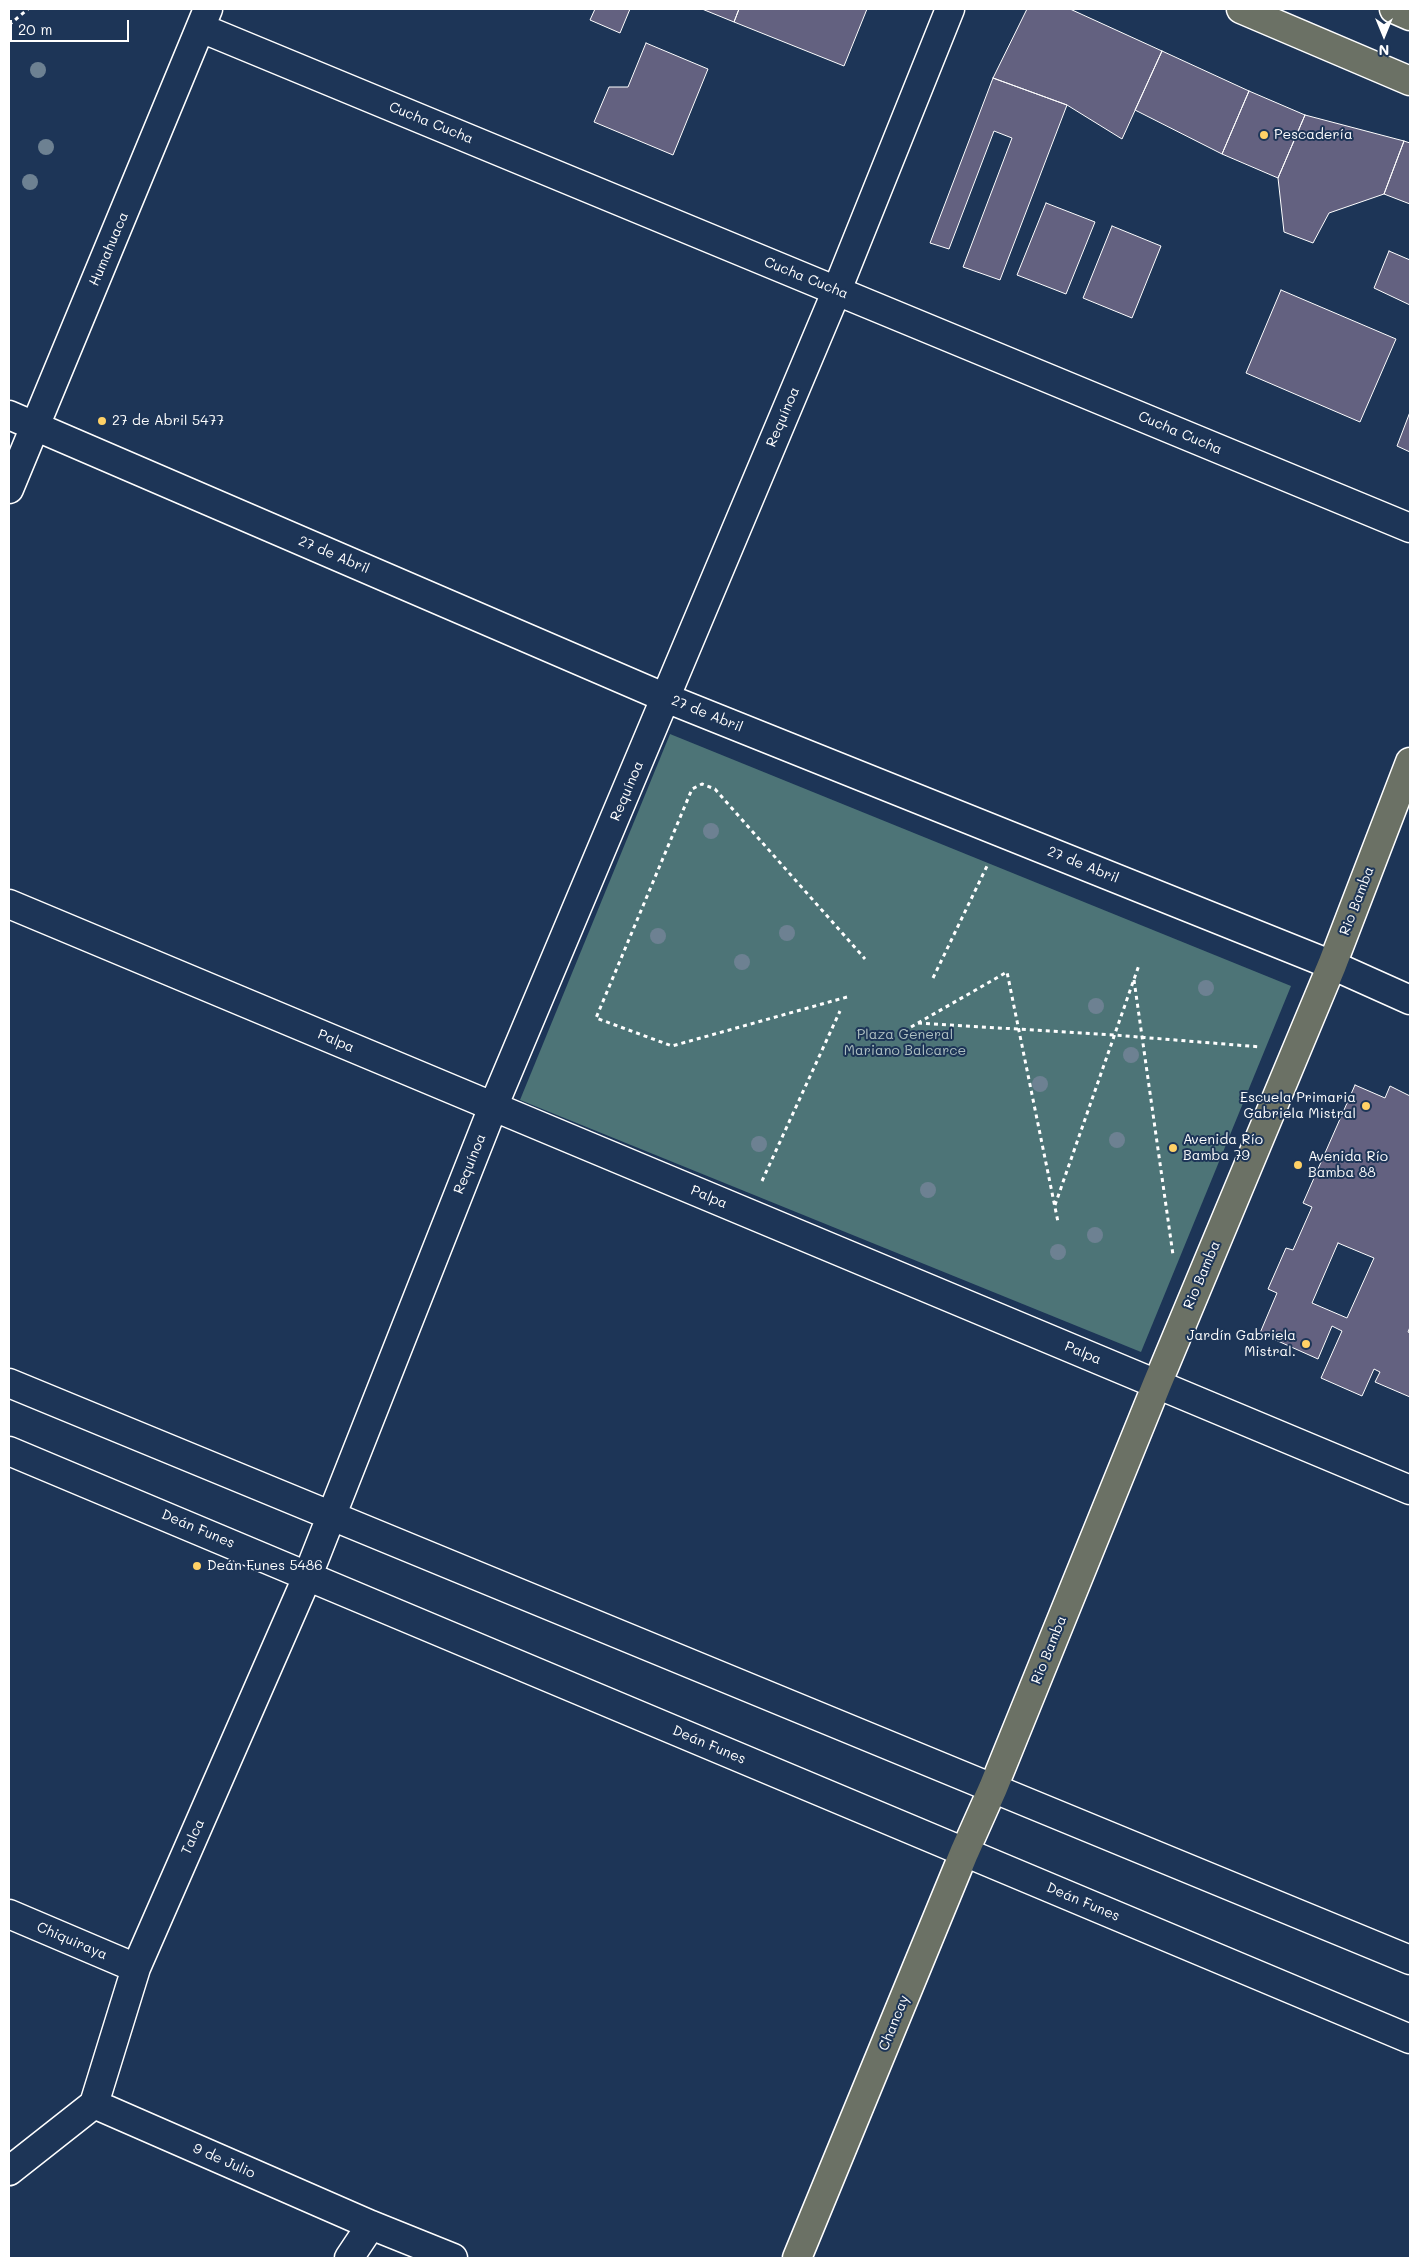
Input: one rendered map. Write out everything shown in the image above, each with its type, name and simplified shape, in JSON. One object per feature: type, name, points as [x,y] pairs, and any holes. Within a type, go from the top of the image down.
[{"type":"main road","points":[[1241,9],[1410,81]]},
{"type":"main road","points":[[1394,9],[1410,16]]},
{"type":"main road","name":"Rio Bamba","points":[[993,1788],[1157,1384],[1332,965],[1410,762]]},
{"type":"main road","name":"Chancay","points":[[797,2258],[964,1853],[993,1788]]},
{"type":"street","name":"Requínoa","points":[[308,1575],[330,1515],[493,1107],[836,290],[950,9]]},
{"type":"street","name":"Cucha Cucha","points":[[204,18],[836,290],[1410,528]]},
{"type":"street","name":"Humahuaca","points":[[9,489],[204,18]]},
{"type":"street","name":"27 de Abril","points":[[9,415],[666,698],[1332,965],[1410,1000]]},
{"type":"street","name":"Palpa","points":[[9,904],[1410,1490]]},
{"type":"street","points":[[9,1383],[1410,1960]]},
{"type":"street","name":"Deán Funes","points":[[9,1451],[1410,2039]]},
{"type":"street","name":"Talca","points":[[94,2104],[136,1968],[308,1575]]},
{"type":"street","name":"Chiquiraya","points":[[9,1914],[136,1968]]},
{"type":"street","points":[[9,2171],[94,2104]]},
{"type":"street","name":"9 de Julio","points":[[94,2104],[370,2225],[453,2258]]},
{"type":"street","points":[[348,2258],[370,2225]]},
{"type":"path","points":[[9,25],[28,9]]},
{"type":"path","points":[[847,997],[672,1046],[596,1018],[692,790],[702,784],[714,790],[865,959]]},
{"type":"path","points":[[933,978],[1003,833]]},
{"type":"path","points":[[1055,1206],[1139,965]]},
{"type":"path","points":[[910,1026],[1007,972],[1058,1222]]},
{"type":"path","points":[[1134,980],[1174,1264]]},
{"type":"path","points":[[748,1214],[840,1011]]},
{"type":"path","points":[[918,1022],[1142,1037],[1296,1050]]},
{"type":"green space","name":"Plaza General Mariano Balcarce","points":[[670,734],[1291,986],[1141,1352],[520,1100]]},
{"type":"building","points":[[595,9],[630,9],[620,33],[590,20]]},
{"type":"building","points":[[702,9],[739,9],[734,22]]},
{"type":"building","points":[[739,9],[867,9],[844,66],[734,22]]},
{"type":"building","points":[[1027,9],[1070,9],[1162,51],[1122,139],[1067,105],[993,78]]},
{"type":"building","points":[[646,43],[708,69],[673,155],[594,122],[609,87],[628,87]]},
{"type":"building","points":[[1162,51],[1249,91],[1222,154],[1135,110]]},
{"type":"building","points":[[993,78],[1067,105],[1000,280],[963,267],[1012,138],[994,131],[949,249],[930,243]]},
{"type":"building","name":"Pescadería","points":[[1249,91],[1305,115],[1278,178],[1222,154]]},
{"type":"building","points":[[1305,115],[1404,141],[1384,194],[1329,213],[1313,243],[1284,232],[1278,178]]},
{"type":"building","points":[[1404,141],[1410,143],[1410,204],[1384,194]]},
{"type":"building","points":[[1046,203],[1095,222],[1066,294],[1017,275]]},
{"type":"building","points":[[1112,226],[1161,246],[1132,318],[1083,298]]},
{"type":"building","points":[[1389,251],[1410,260],[1410,305],[1374,288]]},
{"type":"building","points":[[1281,290],[1396,339],[1360,422],[1246,373]]},
{"type":"building","points":[[1410,412],[1410,452],[1397,446]]},
{"type":"building","points":[[1355,1085],[1385,1098],[1390,1086],[1410,1096],[1410,1327],[1408,1332],[1410,1333],[1410,1397],[1375,1382],[1380,1372],[1374,1369],[1362,1396],[1321,1378],[1342,1331],[1332,1326],[1318,1359],[1260,1333],[1277,1293],[1268,1289],[1286,1248],[1293,1250],[1312,1207],[1303,1203]],"holes":[[[1338,1243],[1374,1258],[1347,1318],[1312,1303]]]},
{"type":"place","name":"Pescadería","points":[[1264,135]]},
{"type":"place","name":"27 de Abril 5477","points":[[102,421]]},
{"type":"place","name":"Escuela Primaria Gabriela Mistral","points":[[1366,1106]]},
{"type":"place","name":"Avenida Río Bamba 79","points":[[1173,1148]]},
{"type":"place","name":"Avenida Río Bamba 88","points":[[1298,1165]]},
{"type":"place","name":"Jardín Gabriela Mistral.","points":[[1306,1344]]},
{"type":"place","name":"Deán Funes 5486","points":[[197,1566]]}]
